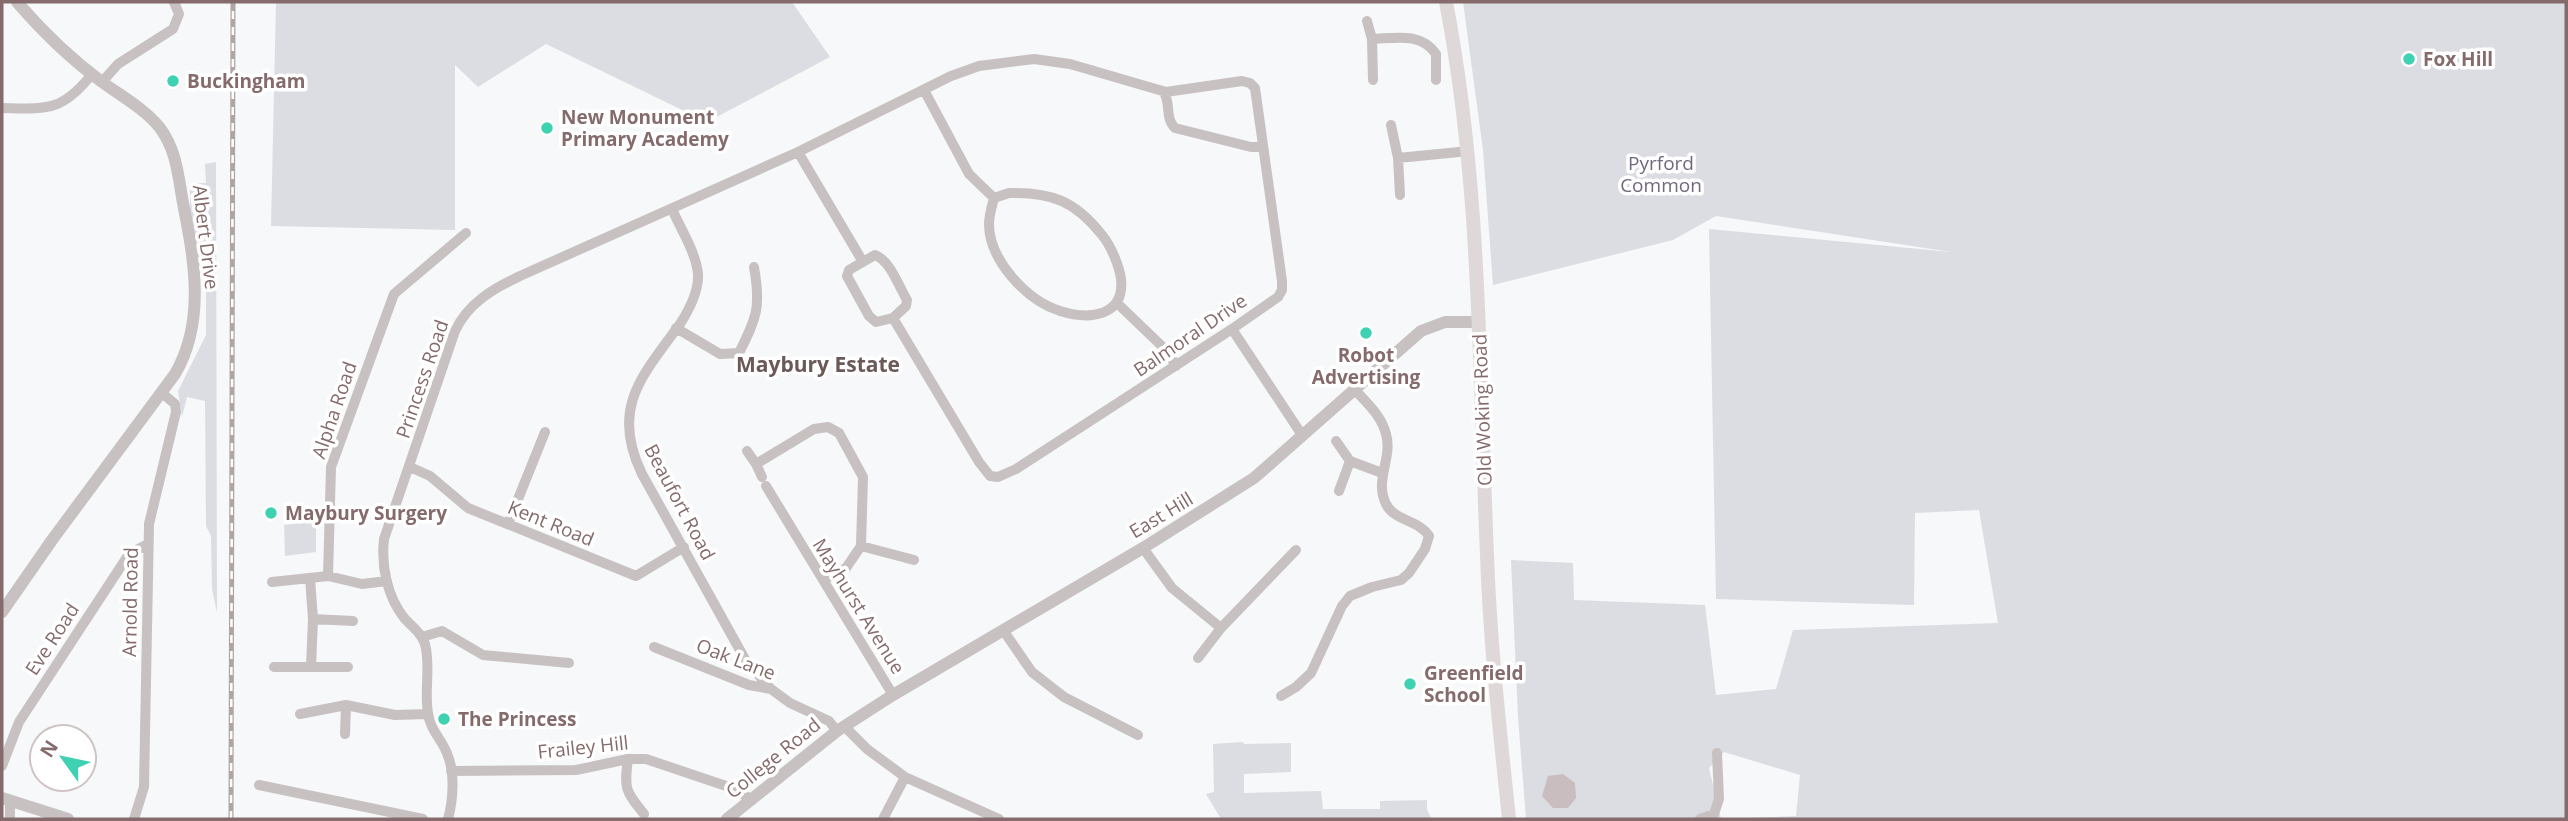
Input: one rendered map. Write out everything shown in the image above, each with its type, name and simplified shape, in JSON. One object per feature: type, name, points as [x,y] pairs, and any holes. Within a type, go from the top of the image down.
[{"type":"main road","name":"Old Woking Road","points":[[1446,2],[1457,57],[1469,151],[1479,322],[1489,604],[1510,819]]},
{"type":"street","name":"Albert Drive","points":[[2,612],[52,540],[162,393],[187,350],[194,316],[193,254],[178,167],[168,141],[159,126],[97,78],[17,2]]},
{"type":"street","points":[[2,108],[33,108],[60,104],[173,29],[179,14],[174,2]]},
{"type":"street","points":[[1367,21],[1372,38],[1373,80]]},
{"type":"street","points":[[1372,38],[1418,38],[1429,44],[1436,54],[1449,59],[1457,57]]},
{"type":"street","points":[[1436,54],[1436,80]]},
{"type":"street","name":"Balmoral Drive","points":[[893,318],[979,462],[990,476],[998,477],[1016,469],[1176,366],[1278,297],[1282,290],[1255,88],[1250,83],[1242,81],[1163,92],[1069,64],[1034,59],[979,66],[924,90]]},
{"type":"street","points":[[924,90],[969,174],[994,198]]},
{"type":"street","name":"Princess Road","points":[[422,636],[398,609],[387,581],[383,567],[384,538],[462,316],[478,300],[520,276],[798,152],[924,90]]},
{"type":"street","points":[[1163,92],[1169,102],[1170,123],[1175,128],[1251,147],[1263,146]]},
{"type":"street","points":[[1391,125],[1398,158],[1400,195]]},
{"type":"street","points":[[1398,158],[1469,151]]},
{"type":"street","points":[[798,152],[863,262]]},
{"type":"street","points":[[1009,193],[1036,193],[1065,201],[1091,222],[1107,242],[1120,274],[1122,294],[1118,304],[1105,312],[1090,316],[1059,311],[1031,295],[1009,276],[995,250],[989,226],[994,198],[1009,193]]},
{"type":"street","name":"Beaufort Road","points":[[672,209],[696,264],[698,276],[695,294],[687,314],[643,376],[632,398],[628,437],[642,474],[746,662],[771,689]]},
{"type":"street","name":"Alpha Road","points":[[328,576],[331,467],[394,294],[466,233]]},
{"type":"street","points":[[875,255],[880,256],[906,300],[906,306],[893,318],[876,322],[869,316],[848,276],[849,270],[875,255]]},
{"type":"street","points":[[676,328],[720,354],[739,353],[752,326],[759,297],[754,267]]},
{"type":"street","points":[[1118,304],[1167,351],[1176,366]]},
{"type":"street","name":"East Hill","points":[[841,729],[893,695],[1143,548],[1254,478],[1421,331],[1445,322],[1479,322]]},
{"type":"street","points":[[1232,329],[1302,435]]},
{"type":"street","points":[[1281,696],[1311,673],[1342,606],[1350,596],[1401,580],[1425,549],[1429,536],[1426,531],[1396,515],[1385,502],[1381,487],[1387,454],[1387,436],[1377,414],[1354,389]]},
{"type":"street","name":"Arnold Road","points":[[134,819],[144,787],[148,544],[153,500],[176,412],[174,404],[162,393]]},
{"type":"street","points":[[755,464],[814,429],[828,427],[839,433],[863,477],[861,546],[846,568],[825,579]]},
{"type":"street","points":[[508,524],[545,432]]},
{"type":"street","points":[[1336,441],[1350,461],[1382,473]]},
{"type":"street","name":"Mayhurst Avenue","points":[[747,451],[795,536],[825,579],[893,695]]},
{"type":"street","points":[[1339,491],[1350,461]]},
{"type":"street","name":"Kent Road","points":[[410,467],[429,476],[468,508],[636,576],[684,547]]},
{"type":"street","name":"Eve Road","points":[[2,766],[10,740],[22,718],[128,554],[148,544]]},
{"type":"street","points":[[861,546],[914,559]]},
{"type":"street","points":[[1143,548],[1172,588],[1221,628]]},
{"type":"street","points":[[1198,658],[1221,628],[1296,550]]},
{"type":"street","points":[[272,582],[328,576],[362,584],[387,581]]},
{"type":"street","points":[[310,578],[313,619],[311,667]]},
{"type":"street","points":[[313,619],[352,621]]},
{"type":"street","points":[[1003,630],[1032,672],[1053,689],[1138,735]]},
{"type":"street","points":[[448,819],[452,806],[452,771],[448,755],[432,730],[428,714],[426,653],[422,636],[442,631],[483,655],[569,663]]},
{"type":"street","name":"Oak Lane","points":[[654,647],[749,685],[771,689],[790,703],[829,721],[905,777],[999,819]]},
{"type":"street","points":[[274,667],[348,667]]},
{"type":"street","points":[[300,714],[346,705],[395,715],[428,714]]},
{"type":"street","points":[[345,734],[346,705]]},
{"type":"street","name":"College Road","points":[[727,819],[841,729]]},
{"type":"street","points":[[1700,819],[1714,814],[1719,799],[1717,752]]},
{"type":"street","points":[[628,759],[625,785],[627,793],[644,814]]},
{"type":"street","name":"Frailey Hill","points":[[452,771],[576,770],[628,759],[646,759],[735,789],[751,800]]},
{"type":"street","points":[[883,819],[905,777]]},
{"type":"street","points":[[259,785],[423,819]]},
{"type":"street","points":[[10,819],[6,800],[68,819]]},
{"type":"green space","points":[[276,2],[792,2],[830,57],[707,122],[546,44],[478,87],[455,65],[455,230],[271,226]]},
{"type":"green space","name":"Pyrford Common","points":[[1463,2],[2566,2],[2566,819],[1721,819],[1526,819],[1511,560],[1573,563],[1574,600],[1705,605],[1716,695],[1776,689],[1793,630],[1998,623],[1979,510],[1915,513],[1914,605],[1716,599],[1709,229],[1951,252],[1716,216],[1673,240],[1493,285],[1483,150]],"holes":[[[1724,752],[1800,775],[1796,816],[1721,819],[1709,768]]]},
{"type":"green space","points":[[216,162],[217,613],[212,589],[211,536],[206,526],[205,401],[187,397],[182,417],[178,391],[206,335],[206,270],[200,270],[190,213],[190,183],[206,183],[205,164]]},
{"type":"green space","points":[[316,521],[316,552],[285,556],[284,525]]},
{"type":"green space","points":[[1291,743],[1291,772],[1244,774],[1244,793],[1321,791],[1323,809],[1380,809],[1380,801],[1427,800],[1427,810],[1432,819],[1221,819],[1206,794],[1214,792],[1213,744]]},
{"type":"shaded area","points":[[1563,774],[1575,783],[1576,798],[1568,808],[1553,808],[1542,796],[1548,776]]},
{"type":"railway","points":[[231,819],[233,2]]},
{"type":"place","name":"Fox Hill","points":[[2409,59]]},
{"type":"place","name":"Buckingham","points":[[173,81]]},
{"type":"place","name":"New Monument Primary Academy","points":[[547,128]]},
{"type":"place","name":"Robot Advertising","points":[[1366,333]]},
{"type":"place","name":"Maybury Surgery","points":[[271,513]]},
{"type":"place","name":"Greenfield School","points":[[1410,684]]},
{"type":"place","name":"The Princess","points":[[444,719]]},
{"type":"district","name":"Maybury Estate","points":[[818,364]]}]
